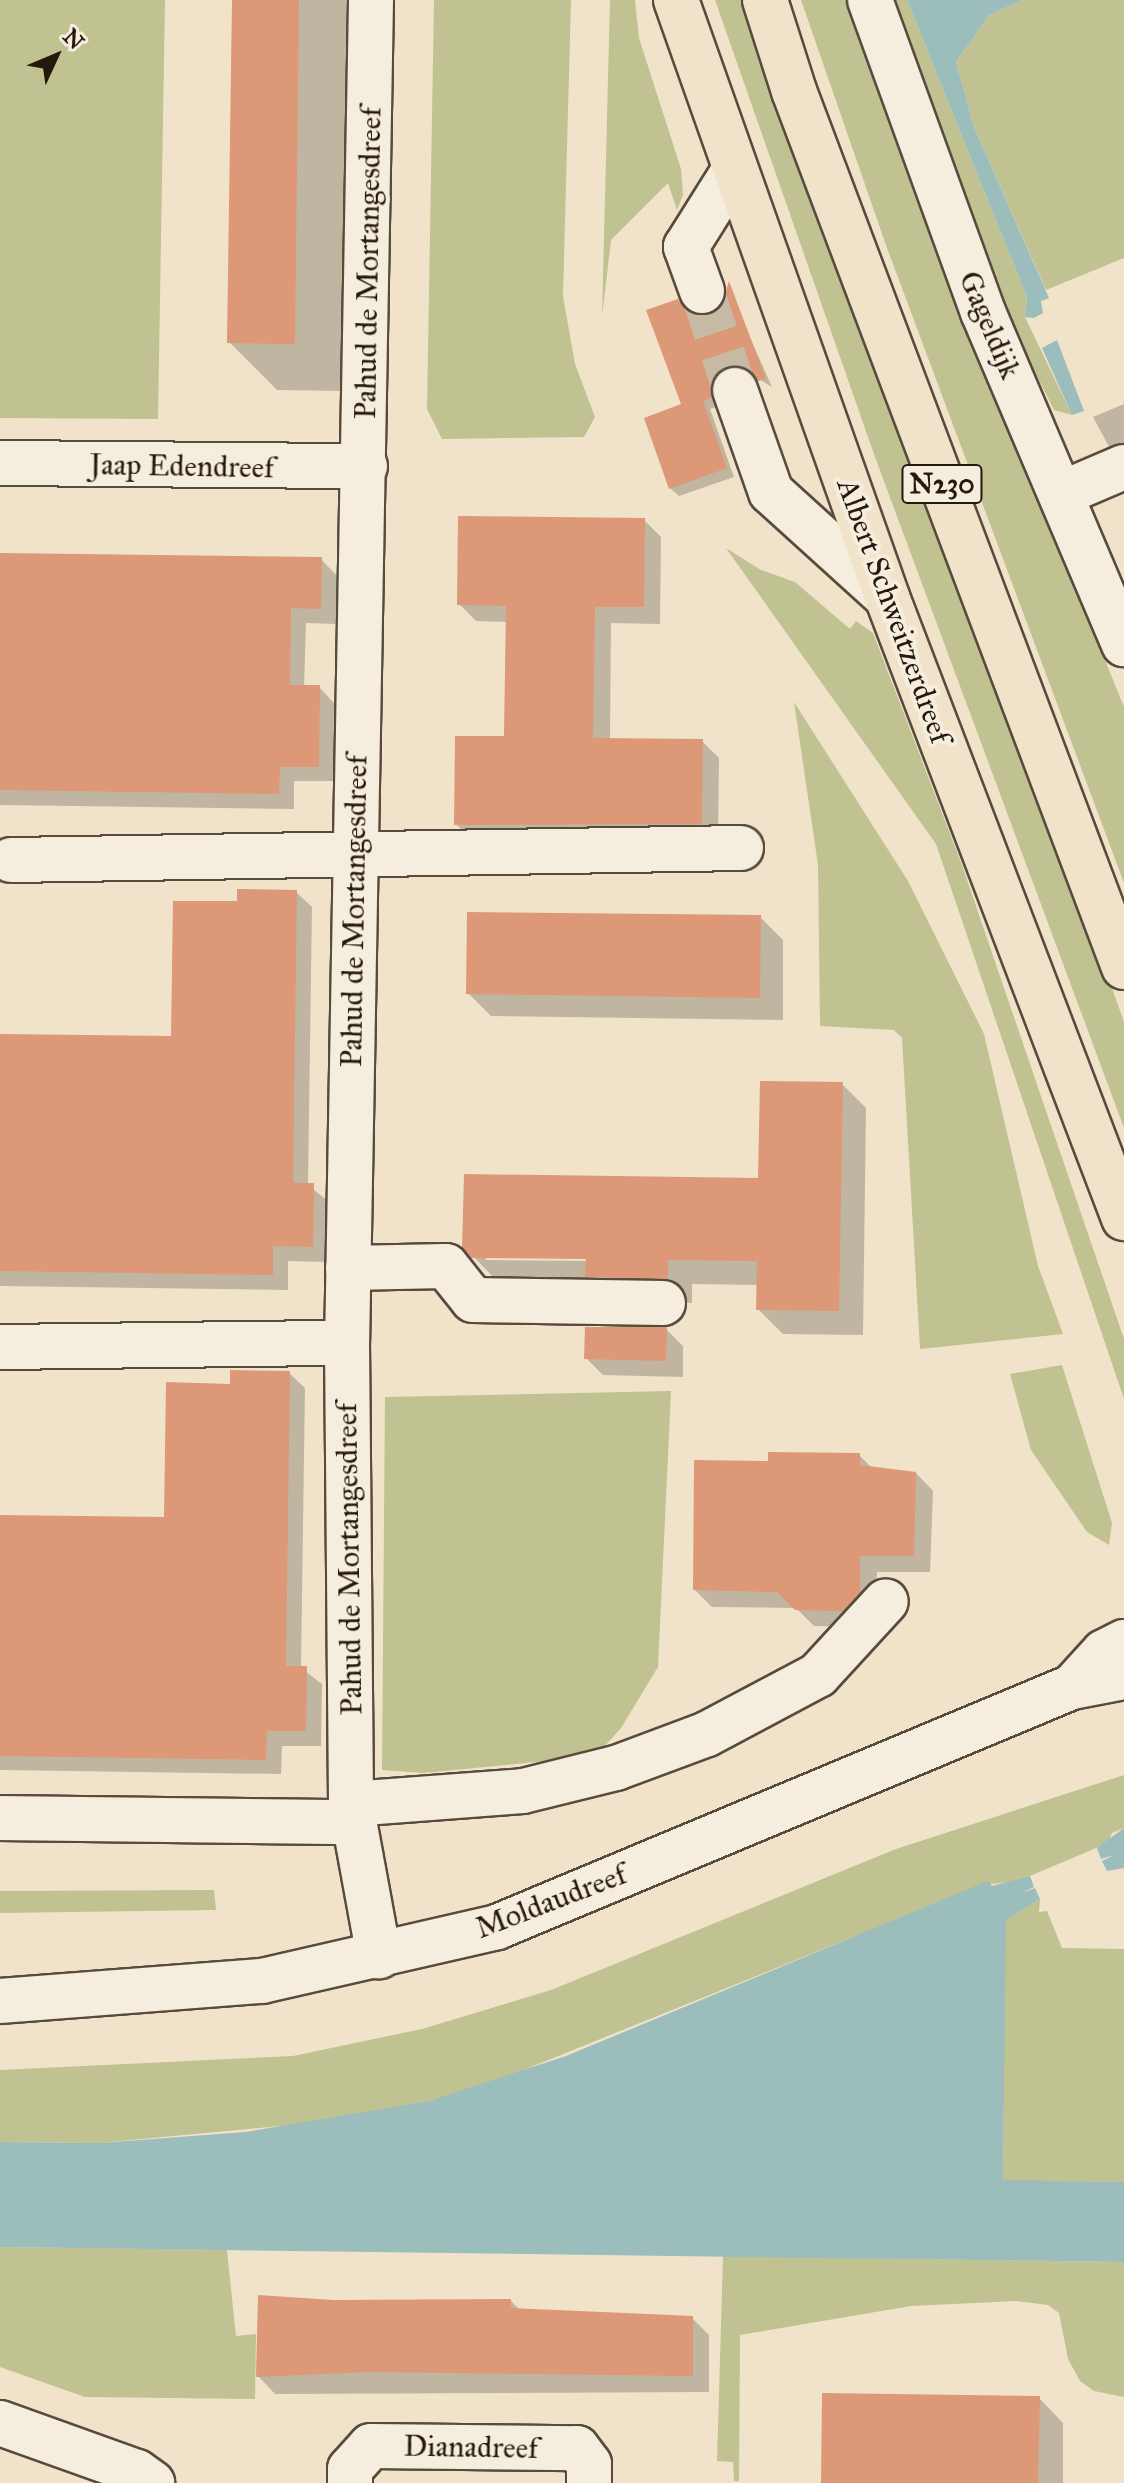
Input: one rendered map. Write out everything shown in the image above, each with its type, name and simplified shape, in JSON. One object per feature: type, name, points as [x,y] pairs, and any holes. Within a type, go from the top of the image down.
[{"type":"highway","name":"Albert Schweitzerdreef","points":[[676,0],[733,172],[887,597],[1124,1218]]},
{"type":"highway","name":"N230","points":[[765,0],[794,91],[1124,967]]},
{"type":"street","name":"Pahud de Mortangesdreef","points":[[371,0],[347,1343],[352,1813],[379,1956]]},
{"type":"street","name":"Gageldijk","points":[[870,0],[946,219],[1063,493],[1107,554],[1124,644]]},
{"type":"street","points":[[702,291],[686,247],[733,172]]},
{"type":"street","points":[[735,390],[771,492],[887,597]]},
{"type":"street","name":"Jaap Edendreef","points":[[0,463],[365,466]]},
{"type":"street","points":[[1063,493],[1124,467]]},
{"type":"street","points":[[11,860],[741,848]]},
{"type":"street","points":[[348,1268],[446,1266],[473,1300],[663,1303]]},
{"type":"street","points":[[0,1347],[347,1343]]},
{"type":"street","points":[[0,1818],[352,1813],[523,1791],[616,1768],[707,1734],[818,1675],[886,1601]]},
{"type":"street","name":"Moldaudreef","points":[[1072,1687],[1104,1652],[1124,1642]]},
{"type":"street","name":"Moldaudreef","points":[[0,2001],[262,1981],[497,1927],[1072,1687],[1124,1677]]},
{"type":"street","points":[[0,2423],[137,2472],[152,2483]]},
{"type":"street","name":"Dianadreef","points":[[350,2483],[350,2469],[371,2446],[577,2448],[589,2464],[589,2483]]},
{"type":"green space","points":[[0,0],[165,0],[158,419],[0,418]]},
{"type":"green space","points":[[434,0],[571,0],[563,296],[575,364],[595,417],[584,437],[442,439],[427,409]]},
{"type":"green space","points":[[610,0],[635,0],[639,38],[681,169],[683,195],[677,210],[668,183],[611,240],[602,317]]},
{"type":"green space","points":[[715,0],[749,0],[1089,923],[1124,1022],[1124,1128],[875,457]]},
{"type":"green space","points":[[801,0],[848,0],[951,280],[1124,707],[1124,883],[887,248]]},
{"type":"green space","points":[[885,0],[907,0],[1027,297],[1025,317],[1072,415],[1054,410],[1005,312]]},
{"type":"green space","points":[[1023,0],[1124,0],[1124,258],[1046,290],[974,127],[956,62],[989,15]]},
{"type":"green space","points":[[726,548],[761,570],[795,582],[850,629],[856,621],[873,633],[962,865],[1124,1339],[1124,1399],[936,844]]},
{"type":"green space","points":[[794,702],[908,881],[984,1034],[1038,1266],[1063,1334],[920,1349],[902,1038],[894,1030],[820,1026],[818,865]]},
{"type":"green space","points":[[1062,1365],[1112,1523],[1109,1545],[1087,1532],[1031,1450],[1010,1374]]},
{"type":"green space","points":[[671,1391],[658,1667],[621,1728],[603,1748],[576,1758],[424,1773],[382,1770],[385,1397]]},
{"type":"green space","points":[[1124,1775],[1124,1828],[1112,1833],[1108,1843],[1018,1881],[991,1884],[838,1943],[499,2080],[429,2101],[322,2122],[100,2143],[0,2142],[0,2070],[293,2056],[422,2029],[551,1990],[896,1849]]},
{"type":"green space","points":[[214,1890],[216,1910],[0,1913],[0,1891]]},
{"type":"green space","points":[[1040,1899],[1039,1912],[1047,1911],[1062,1948],[1124,1949],[1124,2182],[1003,2181],[1005,1920]]},
{"type":"green space","points":[[0,2247],[227,2250],[236,2336],[256,2334],[255,2399],[85,2397],[0,2367]]},
{"type":"green space","points":[[723,2256],[1124,2262],[1124,2397],[1094,2391],[1080,2381],[1068,2359],[1059,2313],[1048,2305],[1016,2301],[911,2306],[740,2335],[739,2481],[734,2481],[733,2462],[717,2461]]},
{"type":"water","points":[[907,0],[1023,0],[989,15],[956,62],[974,127],[1049,298],[1041,301],[1043,313],[1034,318],[1025,317],[1027,297]]},
{"type":"water","points":[[1057,340],[1084,411],[1072,415],[1042,348]]},
{"type":"water","points":[[1124,1828],[1124,1868],[1107,1871],[1102,1861],[1114,1855],[1101,1859],[1097,1848]]},
{"type":"water","points":[[1030,1876],[1034,1887],[1022,1893],[1035,1888],[1040,1899],[1006,1920],[1003,2180],[1124,2182],[1124,2262],[0,2247],[0,2142],[100,2143],[245,2132],[429,2101],[566,2056],[988,1881],[992,1886]]},
{"type":"building","points":[[232,0],[299,0],[295,344],[227,343]]},
{"type":"building","points":[[729,281],[766,379],[758,381],[739,365],[717,373],[711,398],[703,401],[727,468],[669,489],[644,418],[681,404],[646,310],[678,299],[687,311],[710,315],[722,306]]},
{"type":"building","points":[[458,516],[645,518],[644,607],[595,607],[593,738],[703,739],[702,824],[454,825],[455,736],[504,736],[506,606],[457,605]]},
{"type":"building","points":[[0,553],[322,557],[321,609],[291,608],[290,685],[320,685],[319,767],[280,767],[279,794],[0,790]]},
{"type":"building","points":[[237,889],[297,890],[293,1183],[314,1183],[313,1247],[273,1246],[273,1275],[0,1271],[0,1034],[171,1036],[173,901],[237,901]]},
{"type":"building","points":[[467,912],[761,915],[760,998],[466,994]]},
{"type":"building","points":[[760,1081],[843,1082],[839,1311],[756,1310],[757,1261],[668,1260],[668,1279],[585,1277],[586,1259],[471,1258],[462,1248],[464,1174],[758,1178]]},
{"type":"building","points":[[585,1327],[667,1327],[666,1361],[584,1359]]},
{"type":"building","points":[[230,1370],[290,1371],[286,1666],[307,1666],[306,1731],[267,1731],[266,1760],[0,1756],[0,1515],[164,1517],[166,1382],[230,1384]]},
{"type":"building","points":[[768,1452],[860,1453],[860,1465],[916,1472],[914,1556],[860,1556],[860,1593],[843,1611],[795,1610],[777,1592],[693,1590],[694,1460],[768,1461]]},
{"type":"building","points":[[258,2295],[333,2300],[511,2299],[511,2308],[693,2316],[693,2376],[368,2372],[256,2377]]},
{"type":"building","points":[[822,2393],[1040,2396],[1038,2483],[821,2483]]},
{"type":"tunnel","points":[[702,291],[735,390]]}]
